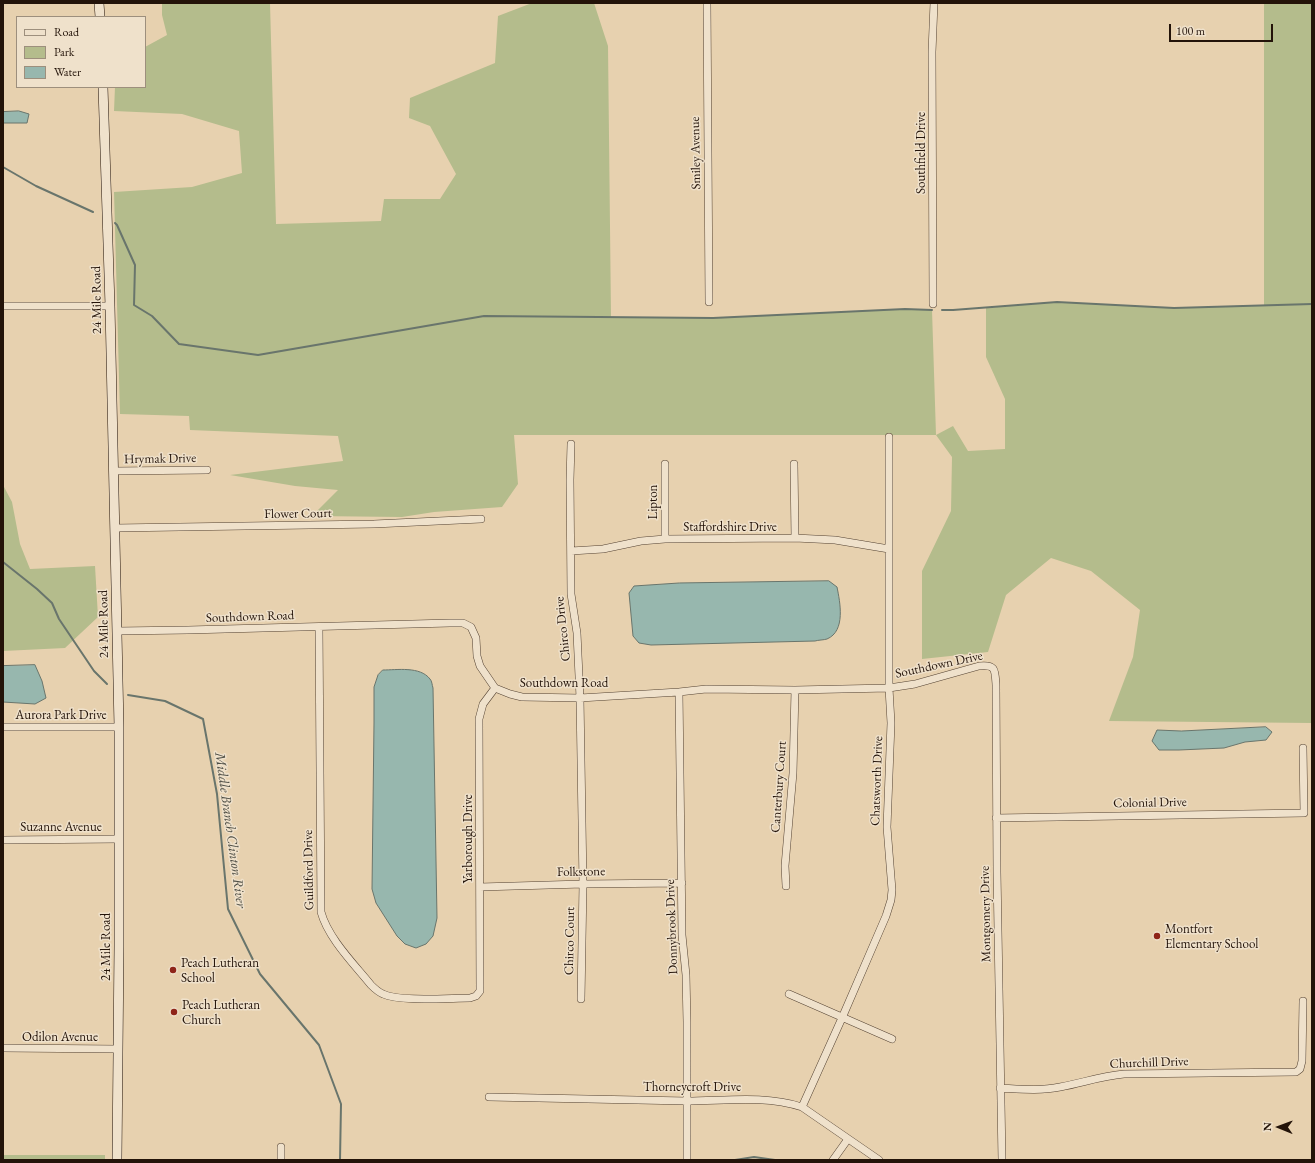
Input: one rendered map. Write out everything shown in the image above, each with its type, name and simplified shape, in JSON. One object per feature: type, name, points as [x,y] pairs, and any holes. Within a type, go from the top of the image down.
[{"type":"street","points":[[99,3],[100,16]]},
{"type":"street","name":"Smiley Avenue","points":[[707,3],[710,302]]},
{"type":"street","name":"Southfield Drive","points":[[933,304],[932,52],[934,3]]},
{"type":"street","name":"24 Mile Road","points":[[103,88],[110,306],[119,726],[118,1049],[116,1160]]},
{"type":"street","points":[[3,306],[110,306]]},
{"type":"street","name":"Chatsworth Drive","points":[[802,1107],[886,916],[891,900],[892,881],[887,827],[891,738],[889,688],[889,437]]},
{"type":"street","name":"Chirco Drive","points":[[571,444],[571,594],[576,633],[580,698],[583,884]]},
{"type":"street","name":"Lipton","points":[[664,464],[665,539]]},
{"type":"street","points":[[794,464],[795,538]]},
{"type":"street","name":"Hrymak Drive","points":[[114,471],[207,470]]},
{"type":"street","name":"Flower Court","points":[[115,528],[367,525],[481,519]]},
{"type":"street","name":"Staffordshire Drive","points":[[571,551],[603,549],[641,541],[665,539],[795,538],[835,540],[889,548]]},
{"type":"street","name":"Southdown Road","points":[[117,631],[450,623],[468,625],[474,632],[476,638],[480,666],[495,688],[522,697],[580,698],[706,689],[795,690],[889,688]]},
{"type":"street","name":"Guildford Drive","points":[[319,627],[321,906],[325,923],[342,949],[371,985],[382,994],[403,998],[470,998],[478,994]]},
{"type":"street","name":"Southdown Drive","points":[[889,688],[915,684],[979,666],[990,666],[993,668]]},
{"type":"street","name":"Montgomery Drive","points":[[993,668],[996,674],[996,818],[1002,1160]]},
{"type":"street","name":"Yarborough Drive","points":[[478,994],[480,987],[479,719],[483,704],[495,688]]},
{"type":"street","name":"Canterbury Court","points":[[786,886],[785,866],[794,773],[795,690]]},
{"type":"street","name":"Donnybrook Drive","points":[[679,692],[682,935],[686,983],[687,1160]]},
{"type":"street","name":"Aurora Park Drive","points":[[3,727],[119,726]]},
{"type":"street","name":"Colonial Drive","points":[[996,818],[1304,813],[1303,748]]},
{"type":"street","name":"Suzanne Avenue","points":[[3,840],[119,839]]},
{"type":"street","name":"Folkstone","points":[[480,887],[682,883]]},
{"type":"street","name":"Chirco Court","points":[[581,999],[583,884]]},
{"type":"street","points":[[789,994],[892,1039]]},
{"type":"street","name":"Churchill Drive","points":[[1000,1088],[1049,1089],[1100,1077],[1124,1074],[1294,1072],[1300,1069],[1302,1061],[1303,1001]]},
{"type":"street","name":"Odilon Avenue","points":[[3,1048],[118,1049]]},
{"type":"street","name":"Thorneycroft Drive","points":[[489,1097],[687,1101],[767,1099],[790,1103],[802,1107],[879,1160]]},
{"type":"street","points":[[833,1160],[848,1139]]},
{"type":"street","points":[[281,1148],[281,1160]]},
{"type":"green space","points":[[162,3],[270,3],[276,224],[381,221],[384,199],[440,199],[456,174],[430,126],[409,118],[410,98],[495,63],[498,16],[532,3],[594,3],[608,46],[611,317],[713,318],[905,309],[932,310],[936,435],[514,435],[518,484],[502,507],[434,512],[402,517],[312,516],[338,490],[295,486],[230,475],[343,461],[338,436],[190,430],[189,416],[120,414],[114,192],[192,187],[242,173],[239,131],[182,114],[114,111],[115,88],[146,88],[146,46],[167,35],[162,15]]},
{"type":"green space","points":[[1264,3],[1312,3],[1312,723],[1109,721],[1133,657],[1140,610],[1091,571],[1051,558],[1006,595],[988,652],[922,659],[922,571],[951,511],[952,457],[936,435],[953,426],[968,451],[1005,449],[1005,399],[986,357],[986,308],[1057,302],[1174,308],[1264,305]]},
{"type":"green space","points":[[3,485],[12,502],[20,544],[30,569],[95,566],[98,617],[65,648],[3,651]]},
{"type":"green space","points":[[3,1155],[105,1155],[105,1160],[3,1160]]},
{"type":"water","points":[[19,111],[29,114],[27,123],[3,123],[3,112]]},
{"type":"water","points":[[829,581],[837,587],[840,616],[837,630],[827,639],[815,641],[651,645],[639,643],[633,636],[629,593],[634,586],[679,583]]},
{"type":"water","points":[[35,665],[42,681],[46,698],[35,704],[3,702],[3,666]]},
{"type":"water","points":[[401,669],[420,672],[430,679],[433,688],[437,918],[433,936],[426,944],[416,948],[405,944],[397,936],[376,903],[372,889],[374,687],[378,675],[383,670]]},
{"type":"water","points":[[1266,727],[1272,732],[1266,740],[1245,742],[1224,748],[1159,750],[1152,741],[1157,730],[1181,731]]},
{"type":"waterway","points":[[3,167],[36,186],[93,212]]},
{"type":"waterway","points":[[115,223],[135,265],[134,305],[152,316],[179,344],[258,355],[484,316],[713,318],[905,309],[932,310]]},
{"type":"waterway","points":[[942,310],[1057,302],[1174,308],[1312,304]]},
{"type":"waterway","name":"Middle Branch Clinton River","points":[[3,562],[52,603],[59,619],[94,671],[107,684]]},
{"type":"waterway","name":"Middle Branch Clinton River","points":[[128,695],[165,701],[203,719],[217,794],[228,909],[260,974],[319,1045],[341,1104],[340,1160]]},
{"type":"waterway","points":[[735,1160],[754,1157],[775,1160]]},
{"type":"waterway","points":[[370,1160],[390,1160]]},
{"type":"place","name":"Montfort Elementary School","points":[[1157,936]]},
{"type":"place","name":"Peach Lutheran School","points":[[173,970]]},
{"type":"place","name":"Peach Lutheran Church","points":[[174,1012]]}]
